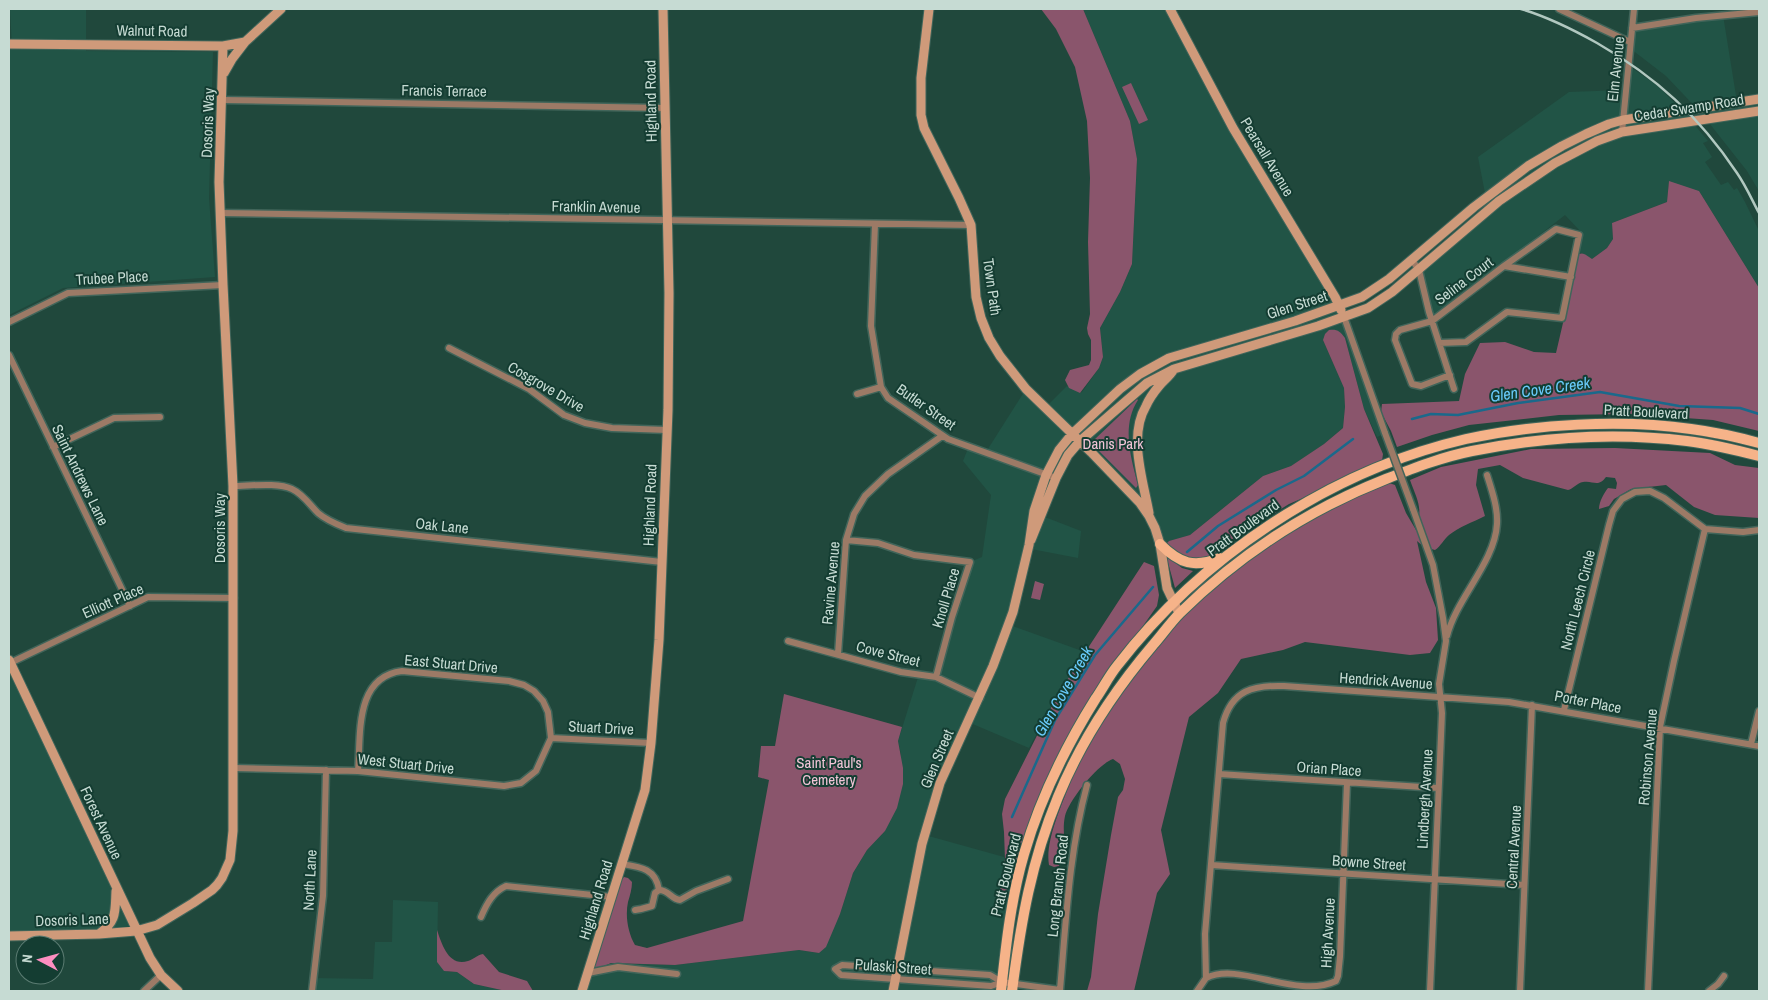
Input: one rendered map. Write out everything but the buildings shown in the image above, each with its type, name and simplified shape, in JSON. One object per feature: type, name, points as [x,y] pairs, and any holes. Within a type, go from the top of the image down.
[{"type":"main road","points":[[245,42],[281,9]]},
{"type":"main road","name":"Highland Road","points":[[582,991],[645,790],[651,743],[659,640],[667,430],[669,304],[663,9]]},
{"type":"main road","name":"Town Path","points":[[928,9],[921,78],[921,115],[924,128],[960,198],[971,225],[976,297],[981,318],[989,338],[1001,358],[1026,389],[1080,441],[1140,503],[1149,516],[1160,544],[1167,588],[1179,614]]},
{"type":"main road","name":"Pearsall Avenue","points":[[1170,9],[1234,128],[1340,306],[1344,317]]},
{"type":"main road","name":"Walnut Road","points":[[9,44],[224,46],[245,42]]},
{"type":"main road","name":"Dosoris Way","points":[[223,75],[245,42]]},
{"type":"main road","name":"Dosoris Way","points":[[136,931],[157,925],[212,890],[222,878],[230,860],[232,847],[234,768],[233,486],[219,182],[224,46]]},
{"type":"main road","name":"Cedar Swamp Road","points":[[1623,120],[1759,99]]},
{"type":"main road","name":"Cedar Swamp Road","points":[[1622,132],[1759,111]]},
{"type":"main road","name":"Glen Street","points":[[893,991],[928,820],[940,783],[980,698],[1012,612],[1034,511],[1046,474],[1072,434],[1120,389],[1146,370],[1169,358],[1295,321],[1362,297],[1377,288],[1474,207],[1528,166],[1586,134],[1623,120]]},
{"type":"main road","name":"Glen Street","points":[[1028,544],[1034,535],[1056,478],[1068,455],[1080,441],[1147,383],[1174,369],[1368,308],[1392,292],[1492,207],[1536,176],[1555,163],[1597,141],[1622,132]]},
{"type":"main road","points":[[1211,346],[1214,357]]},
{"type":"main road","name":"Town Path","points":[[1149,516],[1137,444],[1138,426],[1147,404],[1158,387],[1174,369]]},
{"type":"main road","points":[[1146,370],[1147,404]]},
{"type":"main road","name":"Pratt Boulevard","points":[[1002,987],[1016,885],[1024,853],[1047,792],[1065,754],[1086,715],[1116,667],[1173,601],[1228,555],[1274,522],[1350,480],[1419,452],[1466,439],[1522,430],[1572,425],[1630,424],[1690,429],[1759,443]]},
{"type":"main road","name":"Pratt Boulevard","points":[[1013,987],[1019,936],[1036,856],[1058,797],[1076,759],[1127,676],[1179,614],[1236,564],[1281,532],[1356,491],[1424,464],[1469,451],[1523,442],[1573,438],[1630,437],[1688,441],[1759,456]]},
{"type":"main road","points":[[1160,544],[1181,561],[1197,564],[1228,555]]},
{"type":"main road","name":"Forest Avenue","points":[[9,662],[136,931],[161,975],[178,991]]},
{"type":"main road","points":[[99,934],[112,923],[115,914],[116,889]]},
{"type":"main road","name":"Dosoris Lane","points":[[9,936],[99,934],[136,931]]},
{"type":"street","points":[[1559,9],[1630,42]]},
{"type":"street","name":"Elm Avenue","points":[[1622,132],[1634,9]]},
{"type":"street","points":[[1632,28],[1696,18],[1759,12]]},
{"type":"street","name":"Francis Terrace","points":[[222,100],[664,108]]},
{"type":"street","name":"Franklin Avenue","points":[[220,213],[971,225]]},
{"type":"street","name":"Butler Street","points":[[876,224],[871,326],[881,387],[892,402],[942,436],[1056,478]]},
{"type":"street","points":[[1439,343],[1466,342],[1504,312],[1562,318],[1579,235],[1556,229],[1504,266]]},
{"type":"street","points":[[1412,260],[1419,270],[1432,321],[1454,390]]},
{"type":"street","name":"Selina Court","points":[[1432,321],[1504,266],[1571,277]]},
{"type":"street","name":"Trubee Place","points":[[9,322],[68,293],[223,284]]},
{"type":"street","name":"Hendrick Avenue","points":[[1206,978],[1205,934],[1223,723],[1226,713],[1236,698],[1252,688],[1265,686],[1441,697],[1440,679],[1446,641],[1440,596],[1433,564],[1344,317]]},
{"type":"street","points":[[1432,321],[1400,330],[1396,334],[1395,340],[1409,381],[1412,384],[1421,386],[1450,375]]},
{"type":"street","name":"Cosgrove Drive","points":[[449,348],[528,389],[564,415],[585,423],[612,428],[667,430]]},
{"type":"street","name":"Saint Andrews Lane","points":[[9,356],[130,606]]},
{"type":"street","points":[[857,394],[881,387]]},
{"type":"street","points":[[52,447],[114,418],[160,417]]},
{"type":"street","name":"Ravine Avenue","points":[[838,654],[846,540],[854,514],[865,496],[874,486],[942,436]]},
{"type":"street","points":[[1446,641],[1451,622],[1484,563],[1495,535],[1497,517],[1487,475]]},
{"type":"street","name":"Oak Lane","points":[[233,486],[292,488],[320,515],[346,528],[662,562]]},
{"type":"street","name":"North Leech Circle","points":[[1564,710],[1609,525],[1613,511],[1622,499],[1635,492],[1650,491],[1664,498],[1705,529]]},
{"type":"street","points":[[1705,529],[1744,532],[1759,530]]},
{"type":"street","name":"Robinson Avenue","points":[[1648,991],[1660,727],[1705,529]]},
{"type":"street","name":"Knoll Place","points":[[846,540],[878,543],[914,555],[970,562],[952,617],[936,677]]},
{"type":"street","name":"Elliott Place","points":[[9,662],[151,596],[234,598]]},
{"type":"street","name":"Cove Street","points":[[788,641],[901,672],[936,677],[980,698]]},
{"type":"street","name":"East Stuart Drive","points":[[358,771],[362,714],[366,696],[372,686],[381,678],[396,671],[402,670],[509,681],[524,685],[534,690],[543,701],[548,712],[551,738]]},
{"type":"street","name":"Porter Place","points":[[1441,697],[1532,705],[1759,746]]},
{"type":"street","name":"Lindbergh Avenue","points":[[1430,991],[1442,713],[1441,697]]},
{"type":"street","name":"Central Avenue","points":[[1520,991],[1532,705]]},
{"type":"street","points":[[1751,744],[1759,711]]},
{"type":"street","name":"Stuart Drive","points":[[551,738],[651,743]]},
{"type":"street","name":"West Stuart Drive","points":[[234,768],[358,771],[504,786],[521,782],[536,772],[551,738]]},
{"type":"street","name":"North Lane","points":[[312,991],[323,896],[326,770]]},
{"type":"street","name":"Orian Place","points":[[1219,774],[1438,788]]},
{"type":"street","name":"High Avenue","points":[[1206,978],[1213,975],[1233,975],[1290,989],[1325,986],[1336,981],[1338,976],[1344,873],[1347,783]]},
{"type":"street","name":"Long Branch Road","points":[[1060,990],[1069,882],[1078,819],[1087,785]]},
{"type":"street","points":[[622,864],[639,867],[648,871],[658,882],[660,890]]},
{"type":"street","name":"Bowne Street","points":[[1212,865],[1524,885]]},
{"type":"street","points":[[635,910],[652,906],[655,893],[660,890],[667,891],[674,899],[682,900],[696,891],[728,879]]},
{"type":"street","points":[[481,917],[492,896],[497,890],[506,886],[612,897]]},
{"type":"street","name":"Pulaski Street","points":[[1002,987],[990,976],[842,965],[835,969],[841,976],[1002,987],[1060,990]]},
{"type":"street","points":[[588,973],[618,966],[677,974]]},
{"type":"street","points":[[144,991],[161,975]]},
{"type":"street","points":[[1709,991],[1724,976]]},
{"type":"street","points":[[1197,991],[1206,978]]},
{"type":"shaded area","points":[[10,9],[86,9],[86,51],[213,52],[209,198],[215,277],[63,288],[9,315],[9,49],[12,48]]},
{"type":"shaded area","points":[[1083,9],[1170,9],[1233,128],[1343,310],[1386,433],[1377,437],[1364,409],[1345,338],[1323,340],[1344,388],[1343,428],[1324,444],[1291,466],[1263,476],[1190,535],[1160,544],[1153,522],[1072,434],[1059,450],[1032,512],[1081,531],[1078,558],[1026,548],[1007,624],[1085,652],[1058,694],[1029,748],[968,722],[925,835],[1004,857],[1000,889],[1002,893],[1012,883],[1017,906],[1007,991],[582,991],[588,973],[611,963],[675,965],[799,950],[819,953],[840,914],[853,873],[867,850],[885,831],[901,754],[898,741],[919,674],[936,677],[970,562],[982,557],[991,495],[963,461],[969,446],[986,452],[1026,389],[1045,408],[1067,386],[1080,393],[1082,392],[1099,368],[1103,357],[1100,328],[1120,292],[1132,264],[1137,160],[1130,121]]},
{"type":"shaded area","points":[[1723,15],[1738,108],[1759,105],[1759,191],[1747,171],[1702,114],[1666,76],[1631,49],[1634,31]]},
{"type":"shaded area","points":[[1626,64],[1658,86],[1687,116],[1708,141],[1703,143],[1712,157],[1705,162],[1721,185],[1728,182],[1734,190],[1737,188],[1759,231],[1759,288],[1699,191],[1669,182],[1667,202],[1612,223],[1613,239],[1607,248],[1591,260],[1581,253],[1579,254],[1582,233],[1565,215],[1433,318],[1418,264],[1491,202],[1485,193],[1478,157],[1569,92],[1623,90]]},
{"type":"shaded area","points":[[9,663],[136,931],[9,934]]},
{"type":"shaded area","points":[[393,900],[438,902],[437,962],[448,972],[457,972],[474,984],[506,991],[312,991],[314,978],[373,979],[375,942],[392,942]]},
{"type":"green space","points":[[1041,9],[1083,9],[1130,121],[1137,159],[1132,264],[1120,292],[1100,328],[1103,357],[1099,368],[1080,393],[1069,388],[1065,380],[1070,370],[1089,365],[1091,360],[1091,340],[1087,328],[1090,314],[1088,242],[1090,178],[1087,121],[1075,67],[1056,29]]},
{"type":"green space","points":[[1131,83],[1148,120],[1139,124],[1122,87]]},
{"type":"green space","points":[[1669,181],[1699,191],[1759,288],[1759,431],[1713,420],[1630,414],[1559,415],[1469,425],[1397,447],[1381,412],[1382,404],[1459,401],[1465,374],[1480,343],[1505,342],[1534,352],[1556,353],[1579,254],[1584,254],[1592,259],[1607,248],[1613,239],[1612,223],[1667,202]]},
{"type":"green space","points":[[1329,330],[1338,331],[1345,338],[1364,409],[1383,454],[1382,461],[1377,466],[1289,504],[1226,543],[1210,556],[1197,561],[1185,558],[1168,546],[1167,543],[1190,535],[1263,476],[1291,466],[1324,444],[1343,428],[1344,388],[1323,340]]},
{"type":"green space","name":"Danis Park","points":[[1137,399],[1130,420],[1129,431],[1130,453],[1138,485],[1136,488],[1093,445],[1094,440]]},
{"type":"green space","points":[[1615,448],[1710,453],[1735,465],[1759,468],[1759,518],[1715,515],[1694,507],[1666,485],[1631,489],[1614,499],[1609,506],[1599,509],[1602,498],[1608,488],[1616,489],[1617,483],[1615,478],[1606,477],[1598,483],[1583,482],[1568,490],[1523,478],[1500,465],[1478,469],[1476,485],[1485,516],[1453,532],[1435,550],[1424,547],[1417,541],[1426,582],[1436,608],[1438,640],[1430,653],[1410,655],[1305,642],[1283,650],[1241,659],[1218,693],[1189,717],[1161,830],[1170,874],[1157,893],[1134,991],[1087,991],[1091,977],[1098,914],[1111,835],[1118,797],[1123,790],[1125,779],[1120,764],[1113,759],[1107,762],[1092,775],[1072,801],[1065,816],[1064,852],[1059,866],[1054,867],[1049,865],[1048,856],[1051,837],[1068,788],[1102,719],[1146,656],[1180,618],[1232,573],[1277,539],[1315,516],[1378,486],[1389,483],[1395,485],[1406,513],[1416,530],[1419,510],[1410,480],[1441,467],[1531,449]]},
{"type":"green space","points":[[1169,558],[1182,568],[1193,571],[1175,588],[1167,559]]},
{"type":"green space","points":[[1144,562],[1154,566],[1159,595],[1157,606],[1115,666],[1059,764],[1012,883],[1002,893],[1000,890],[1001,878],[1005,859],[1002,814],[1005,799],[1058,694]]},
{"type":"green space","points":[[1035,581],[1044,584],[1040,600],[1031,598]]},
{"type":"green space","name":"Saint Paul's Cemetery","points":[[784,694],[902,727],[898,741],[903,768],[903,784],[897,808],[885,831],[867,850],[853,873],[840,914],[826,947],[819,953],[799,950],[675,965],[611,963],[588,973],[620,881],[624,877],[632,882],[627,907],[627,919],[635,945],[647,948],[743,921],[769,780],[758,777],[761,746],[775,746]]},
{"type":"green space","points":[[437,930],[441,942],[451,958],[461,962],[483,954],[499,972],[527,981],[533,991],[506,991],[474,984],[457,972],[444,971],[437,962]]},
{"type":"waterway","name":"Glen Cove Creek","points":[[1412,419],[1431,414],[1458,415],[1518,403],[1600,392],[1679,406],[1740,408],[1759,414]]},
{"type":"waterway","name":"Glen Cove Creek","points":[[1187,552],[1218,526],[1276,490],[1304,476],[1353,439]]},
{"type":"waterway","name":"Glen Cove Creek","points":[[1012,817],[1055,720],[1095,655],[1153,587]]},
{"type":"railway","points":[[1521,9],[1569,28],[1588,38],[1638,70],[1675,99],[1722,152],[1737,173],[1759,213]]}]
